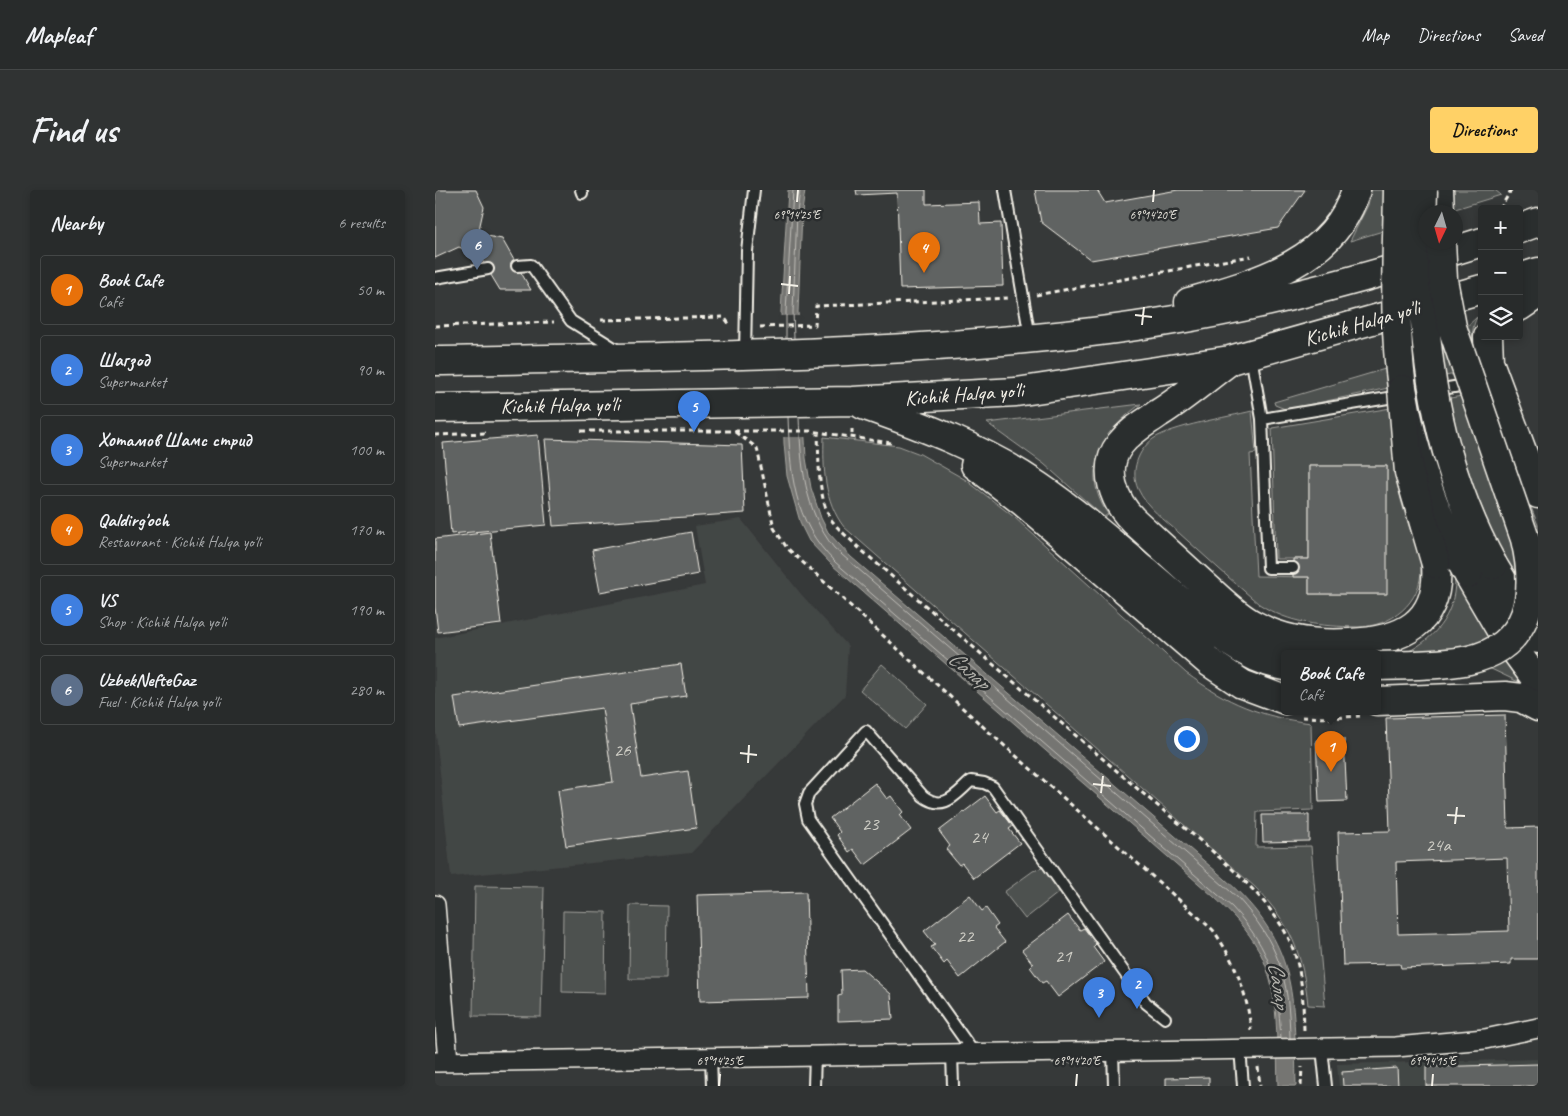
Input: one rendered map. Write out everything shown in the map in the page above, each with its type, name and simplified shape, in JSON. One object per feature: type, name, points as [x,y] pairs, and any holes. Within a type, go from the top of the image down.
[{"type":"main road","points":[[1083,333],[1237,288],[1284,269],[1308,255],[1330,236],[1344,217],[1356,190]]},
{"type":"main road","points":[[1241,358],[1141,424],[1120,444],[1112,462],[1112,482],[1118,502],[1127,515],[1240,617],[1264,631],[1299,641],[1328,644],[1385,640],[1401,634],[1417,624],[1430,607],[1436,588],[1436,564],[1409,472],[1397,334],[1398,190]]},
{"type":"main road","points":[[1423,190],[1422,297],[1426,353],[1431,386],[1448,459],[1480,570],[1503,634],[1538,682]]},
{"type":"main road","points":[[1439,190],[1440,205]]},
{"type":"main road","points":[[1523,228],[1538,222]]},
{"type":"main road","name":"Kichik Halqa yo'li","points":[[435,361],[809,354],[1030,339],[1083,333],[1232,310],[1334,286],[1478,243]]},
{"type":"main road","points":[[1381,666],[1456,662],[1488,654],[1506,642],[1521,623],[1527,612],[1533,588],[1532,564],[1525,539],[1452,327],[1443,280],[1441,250]]},
{"type":"main road","points":[[1523,277],[1538,272]]},
{"type":"main road","name":"Kichik Halqa yo'li","points":[[435,408],[746,401],[853,401],[1017,392],[1241,358],[1478,291]]},
{"type":"main road","points":[[1523,304],[1538,294]]},
{"type":"main road","points":[[1488,340],[1487,356],[1538,494]]},
{"type":"main road","points":[[1402,389],[1411,428],[1430,490],[1451,542],[1480,570],[1538,639]]},
{"type":"main road","points":[[853,401],[955,441],[1017,473],[1050,494],[1114,544],[1232,642],[1263,660],[1281,665]]},
{"type":"main road","points":[[916,425],[970,461],[1023,502],[1209,662],[1242,684],[1281,699]]},
{"type":"main road","points":[[1381,701],[1505,696],[1521,698],[1538,707]]},
{"type":"street","points":[[435,905],[442,1062],[1113,1050],[1251,1043],[1323,1048],[1396,1047],[1455,1043],[1506,1036],[1538,1028]]},
{"type":"lane","points":[[745,355],[747,251],[754,190]]},
{"type":"lane","points":[[1005,190],[1030,339]]},
{"type":"lane","points":[[517,266],[531,265],[571,321],[628,357]]},
{"type":"lane","points":[[435,278],[488,269]]},
{"type":"lane","points":[[1241,358],[1262,419],[1268,568],[1293,568]]},
{"type":"lane","points":[[1262,419],[1479,382],[1490,385],[1500,392]]},
{"type":"lane","points":[[975,1053],[808,819],[805,804],[809,792],[866,731],[923,796],[932,803],[945,803],[971,781],[993,787],[1146,1003],[1165,1018]]},
{"type":"lane","points":[[1243,1086],[1251,1043]]},
{"type":"lane","points":[[1323,1048],[1326,1086]]},
{"type":"lane","points":[[1113,1050],[1114,1086]]},
{"type":"lane","points":[[952,1053],[953,1086]]},
{"type":"lane","points":[[814,1086],[815,1055]]},
{"type":"lane","points":[[711,1057],[712,1086]]},
{"type":"path","points":[[1502,205],[1511,190]]},
{"type":"path","points":[[745,327],[815,325],[816,306],[1023,297],[1259,254]]},
{"type":"path","points":[[852,429],[852,436]]},
{"type":"path","points":[[577,431],[810,431]]},
{"type":"path","points":[[818,431],[822,486],[825,505],[832,521],[858,547],[1198,841],[1267,905],[1281,926],[1296,955],[1302,977],[1301,1086]]},
{"type":"path","points":[[735,432],[757,448],[774,528],[787,548],[989,732],[1213,930],[1237,970],[1249,1005],[1251,1043]]},
{"type":"path","points":[[435,435],[491,433]]},
{"type":"shaded area","points":[[1371,190],[1495,190],[1501,195],[1463,207],[1463,205],[1418,205],[1418,220],[1350,241],[1368,205]]},
{"type":"shaded area","points":[[1477,317],[1472,337],[1479,369],[1293,408],[1285,409],[1275,405],[1274,402],[1412,361],[1463,330]]},
{"type":"shaded area","points":[[1486,392],[1538,525],[1538,614],[1493,535],[1474,488],[1453,422],[1392,434],[1396,479],[1404,512],[1420,556],[1420,580],[1416,592],[1402,611],[1392,618],[1370,626],[1344,627],[1306,623],[1282,616],[1259,604],[1157,513],[1146,502],[1136,482],[1135,468],[1137,461],[1143,449],[1153,439],[1186,426],[1252,411],[1256,453],[1250,454],[1256,576],[1309,577],[1309,594],[1386,594],[1387,466],[1309,466],[1309,559],[1276,559],[1272,428]]},
{"type":"shaded area","points":[[1141,404],[1116,426],[1106,439],[1099,453],[1095,482],[1099,498],[1108,514],[1104,517],[1044,464],[987,423]]},
{"type":"shaded area","points":[[824,437],[899,446],[920,454],[966,480],[1014,517],[1186,673],[1201,684],[1245,707],[1276,717],[1311,723],[1313,810],[1257,812],[1256,847],[1311,846],[1325,1006],[1308,1005],[1303,970],[1293,941],[1278,914],[1255,887],[844,527],[832,506],[826,484]]},
{"type":"shaded area","points":[[741,519],[801,594],[848,646],[845,695],[691,853],[451,877],[435,725],[435,638],[705,585],[695,526]]},
{"type":"shaded area","points":[[1455,580],[1527,686],[1489,668],[1401,655],[1423,642],[1440,626],[1451,605]]},
{"type":"shaded area","points":[[882,664],[927,704],[905,729],[860,690]]},
{"type":"shaded area","points":[[1042,868],[1048,869],[1059,886],[1058,893],[1025,919],[1004,892],[1033,871]]},
{"type":"shaded area","points":[[475,886],[544,887],[541,1017],[473,1016]]},
{"type":"shaded area","points":[[630,905],[667,906],[666,979],[629,979]]},
{"type":"shaded area","points":[[563,911],[606,912],[605,993],[562,992]]},
{"type":"shaded area","points":[[1538,1059],[1538,1086],[1339,1086],[1337,1064]]},
{"type":"water","name":"Салар","points":[[788,190],[805,190],[802,212],[798,312],[806,458],[811,488],[828,532],[851,557],[1225,879],[1249,903],[1267,926],[1279,949],[1287,973],[1292,998],[1296,1086],[1278,1086],[1277,1031],[1269,975],[1263,958],[1254,942],[1235,918],[1213,896],[832,565],[809,541],[801,525],[787,476],[784,443],[781,312]]},
{"type":"pier","points":[[778,316],[801,316],[807,437],[781,437]]},
{"type":"building","points":[[435,190],[476,190],[484,207],[478,234],[502,239],[531,290],[500,290],[480,257],[459,247],[435,258]]},
{"type":"building","points":[[856,190],[926,190],[926,204],[979,202],[980,224],[1001,223],[1003,286],[900,289],[897,193],[857,195]]},
{"type":"building","points":[[1035,190],[1097,190],[1105,203],[1178,190],[1305,190],[1278,228],[1091,260],[1041,222]]},
{"type":"building","points":[[538,435],[546,525],[451,534],[443,443]]},
{"type":"building","points":[[545,439],[742,445],[745,513],[553,526]]},
{"type":"building","points":[[1309,466],[1387,466],[1387,594],[1309,594],[1309,577],[1293,577],[1293,559],[1309,559]]},
{"type":"building","points":[[490,532],[501,624],[438,632],[435,607],[435,539]]},
{"type":"building","points":[[691,532],[698,574],[600,592],[592,550]]},
{"type":"building","points":[[681,664],[686,696],[630,704],[641,778],[688,771],[696,828],[566,846],[558,790],[613,782],[602,708],[459,728],[454,697]]},
{"type":"building","points":[[1505,715],[1508,828],[1538,827],[1538,959],[1511,959],[1511,964],[1401,968],[1400,964],[1343,965],[1338,832],[1390,831],[1386,718]],"holes":[[[1507,858],[1509,931],[1398,934],[1396,862]]]},
{"type":"building","points":[[1344,739],[1347,801],[1319,802],[1316,740]]},
{"type":"building","points":[[875,783],[887,799],[891,796],[903,812],[900,815],[911,830],[865,865],[853,849],[849,852],[837,835],[840,832],[830,818]]},
{"type":"building","points":[[985,796],[997,812],[1000,810],[1013,826],[1009,829],[1020,843],[974,878],[962,863],[959,865],[946,849],[950,846],[939,831]]},
{"type":"building","points":[[1262,815],[1309,815],[1309,841],[1263,842]]},
{"type":"building","points":[[806,892],[809,998],[700,1001],[697,895]]},
{"type":"building","points":[[970,895],[982,911],[986,908],[998,925],[994,928],[1005,942],[960,978],[947,961],[944,964],[931,947],[935,945],[924,931]]},
{"type":"building","points":[[1068,915],[1080,930],[1084,928],[1096,944],[1093,947],[1104,962],[1058,997],[1046,981],[1042,983],[1030,967],[1033,964],[1022,950]]},
{"type":"building","points":[[862,969],[891,994],[893,1019],[838,1021],[838,996],[842,995],[841,970]]},
{"type":"building","points":[[1538,1064],[1538,1086],[1426,1086],[1426,1067]]},
{"type":"building","points":[[1397,1068],[1398,1086],[1343,1086],[1342,1072]]},
{"type":"building","points":[[1209,1077],[1209,1086],[1166,1086],[1166,1078]]},
{"type":"place","name":"UzbekNefteGaz","points":[[477,270]]},
{"type":"place","name":"Qaldirg'och","points":[[924,273]]},
{"type":"place","name":"VS","points":[[694,432]]},
{"type":"place","name":"Book Cafe","points":[[1331,772]]},
{"type":"place","name":"Шагзод","points":[[1137,1009]]},
{"type":"place","name":"Хотамов Шамс стрид","points":[[1099,1018]]}]
